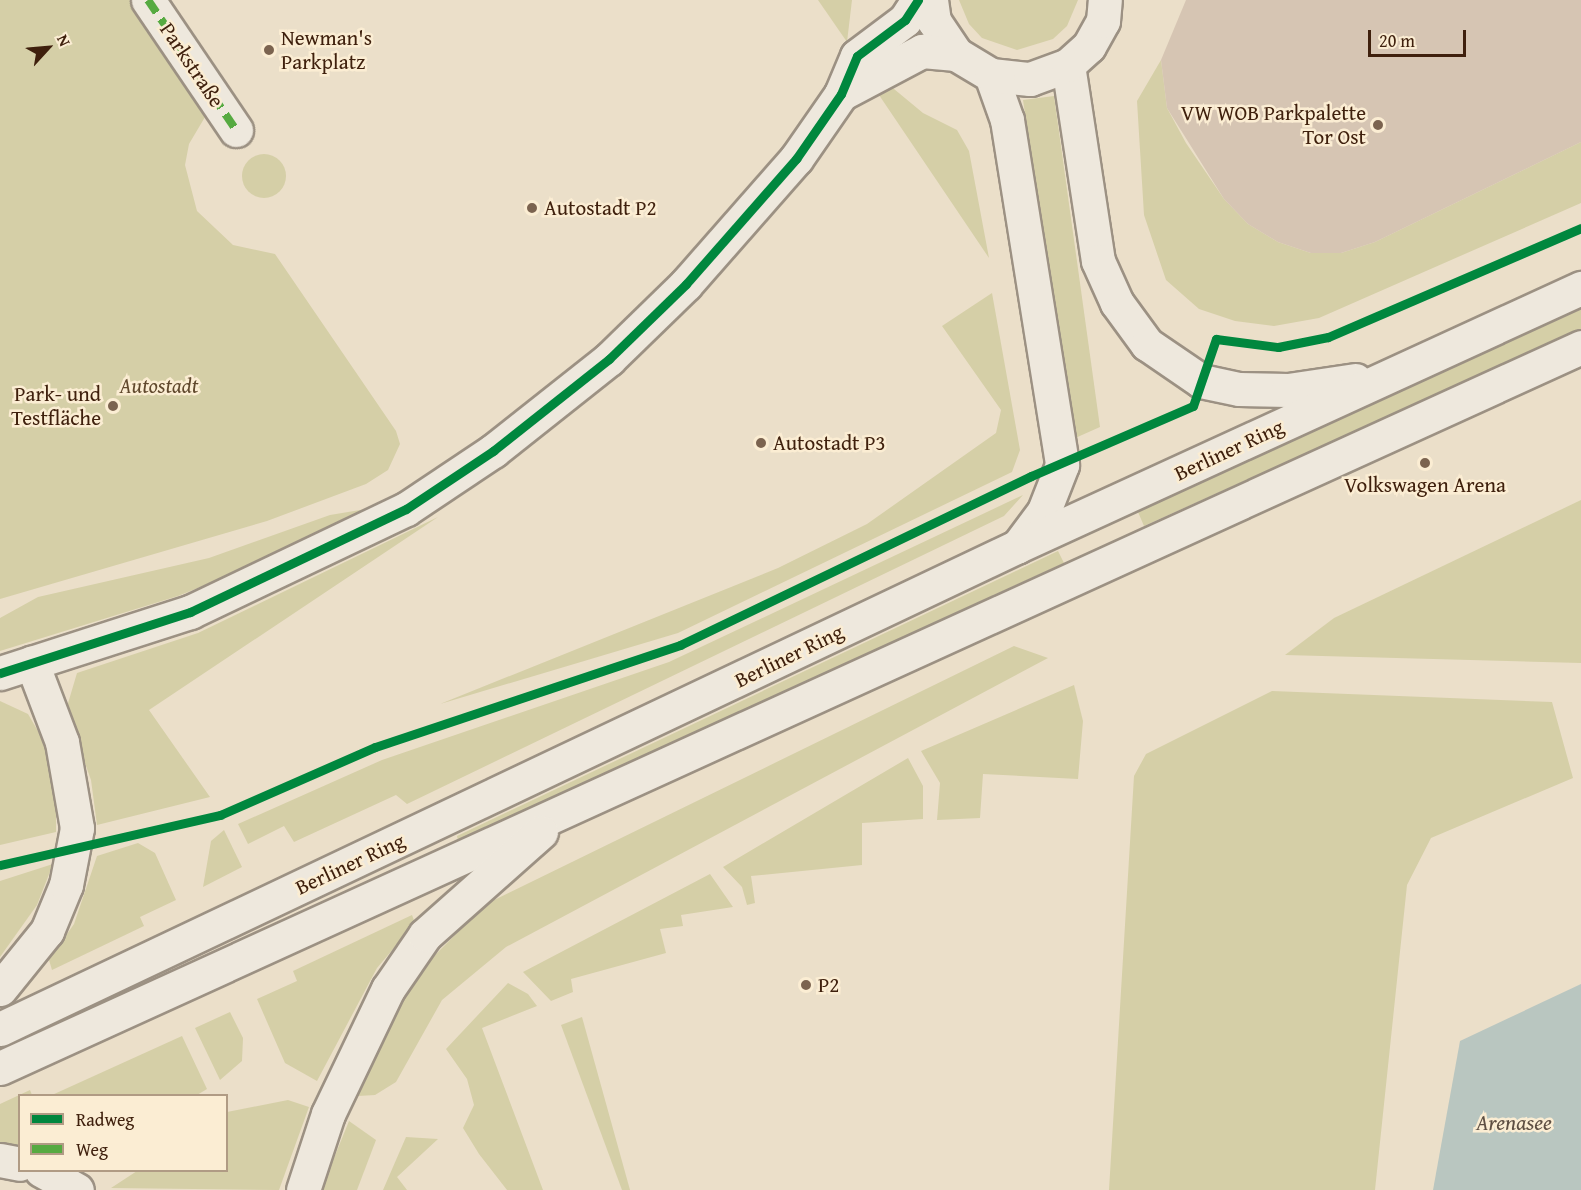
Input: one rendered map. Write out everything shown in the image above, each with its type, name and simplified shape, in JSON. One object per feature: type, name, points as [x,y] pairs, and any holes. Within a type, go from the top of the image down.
[{"type":"main road","name":"Parkstraße","points":[[148,0],[236,130]]},
{"type":"main road","points":[[0,673],[190,612],[406,509],[493,451],[609,359],[686,284],[796,159],[840,94],[857,56],[905,20],[918,0]]},
{"type":"main road","points":[[931,0],[934,21],[956,54],[991,75],[1030,79],[1068,65],[1089,46],[1103,21],[1105,0]]},
{"type":"main road","points":[[840,94],[922,51],[956,54]]},
{"type":"main road","points":[[1068,65],[1098,261],[1117,303],[1147,344],[1201,381],[1239,389],[1288,390],[1392,375]]},
{"type":"main road","points":[[991,75],[1007,120],[1062,465],[1044,511],[1016,547]]},
{"type":"main road","name":"Berliner Ring","points":[[0,1029],[1016,547],[1581,288]]},
{"type":"main road","name":"Berliner Ring","points":[[0,1068],[1581,347]]},
{"type":"main road","points":[[0,989],[47,931],[66,885],[77,828],[62,742],[32,663]]},
{"type":"main road","points":[[303,1190],[334,1101],[388,989],[425,936],[567,810]]},
{"type":"main road","points":[[0,1160],[18,1164]]},
{"type":"green space","name":"Autostadt","points":[[0,0],[170,0],[242,107],[205,117],[189,144],[185,165],[197,211],[233,245],[275,254],[396,431],[400,444],[388,470],[366,484],[267,521],[0,599]]},
{"type":"green space","points":[[818,0],[852,0],[847,42]]},
{"type":"green space","points":[[959,0],[1078,0],[1067,26],[1053,39],[1017,50],[982,38],[969,24]]},
{"type":"green space","points":[[1161,60],[1167,108],[1186,143],[1224,199],[1248,224],[1278,242],[1311,253],[1341,253],[1375,242],[1581,142],[1581,203],[1319,318],[1274,326],[1235,321],[1199,309],[1166,280],[1144,215],[1137,101]]},
{"type":"green space","points":[[888,84],[923,113],[957,130],[969,151],[989,258],[879,95]]},
{"type":"green space","points":[[1054,96],[1100,427],[1073,439],[1023,100]]},
{"type":"green space","points":[[264,154],[273,155],[280,160],[285,167],[285,185],[280,192],[273,197],[264,198],[255,197],[248,192],[243,185],[242,176],[243,167],[248,160],[255,155]]},
{"type":"green space","points":[[992,293],[1020,450],[1012,472],[678,633],[440,704],[778,568],[867,524],[996,433],[1001,410],[942,326]]},
{"type":"green space","points":[[1581,309],[1581,329],[1144,526],[1138,512]]},
{"type":"green space","points":[[1023,495],[1004,516],[407,804],[396,795],[294,842],[284,826],[248,844],[238,824],[382,760],[669,662]]},
{"type":"green space","points":[[1581,500],[1581,663],[1285,655],[1334,618]]},
{"type":"green space","points":[[366,509],[269,559],[178,596],[0,651],[0,618],[38,597],[209,558],[330,515]]},
{"type":"green space","points":[[438,517],[149,710],[210,797],[97,825],[91,780],[66,710],[77,673],[198,633]]},
{"type":"green space","points":[[1058,551],[1064,563],[458,841],[457,836]]},
{"type":"green space","points":[[1014,646],[1048,658],[506,947],[442,1000],[396,1082],[375,1095],[358,1096],[377,1039],[412,978],[486,904]]},
{"type":"green space","points":[[1074,685],[1083,721],[1078,779],[983,774],[980,818],[937,820],[940,783],[921,751]]},
{"type":"green space","points":[[1272,691],[1552,702],[1573,778],[1431,838],[1407,885],[1375,1190],[1109,1190],[1134,776],[1146,754]]},
{"type":"green space","points":[[0,701],[28,714],[42,738],[56,784],[56,832],[0,845]]},
{"type":"green space","points":[[908,758],[923,786],[923,819],[862,823],[862,865],[751,876],[755,903],[747,905],[742,887],[723,867]]},
{"type":"green space","points":[[224,830],[242,867],[203,887],[211,841]]},
{"type":"green space","points":[[138,843],[155,853],[176,900],[140,917],[144,926],[52,970],[49,960],[74,924],[97,856]]},
{"type":"green space","points":[[53,864],[37,905],[0,957],[0,881]]},
{"type":"green space","points":[[710,874],[733,907],[681,915],[683,926],[660,929],[666,953],[571,979],[573,992],[551,1001],[523,972]]},
{"type":"green space","points":[[412,915],[415,923],[377,968],[317,1081],[285,1063],[257,999],[297,981],[293,971]]},
{"type":"green space","points":[[508,983],[528,994],[537,1006],[482,1028],[543,1190],[507,1190],[479,1154],[463,1128],[474,1105],[467,1079],[446,1049]]},
{"type":"green space","points":[[230,1012],[243,1038],[242,1061],[220,1080],[195,1028]]},
{"type":"green space","points":[[582,1017],[630,1190],[622,1190],[561,1025]]},
{"type":"green space","points":[[182,1036],[207,1089],[199,1094],[54,1094]]},
{"type":"green space","points":[[18,1096],[18,1147],[0,1142],[0,1104]]},
{"type":"green space","points":[[288,1100],[309,1107],[279,1190],[111,1188],[135,1172],[228,1172],[228,1112]]},
{"type":"green space","points":[[349,1121],[376,1140],[357,1190],[321,1190]]},
{"type":"green space","points":[[406,1137],[438,1139],[397,1177],[407,1190],[383,1190]]},
{"type":"water","name":"Arenasee","points":[[1581,984],[1581,1190],[1433,1190],[1460,1041]]},
{"type":"building","name":"VW WOB Parkpalette Tor Ost","points":[[1186,0],[1581,0],[1581,142],[1375,242],[1341,253],[1311,253],[1278,242],[1248,224],[1224,199],[1167,108],[1161,60]]},
{"type":"marked path","points":[[148,0],[236,130]]},
{"type":"cycle path","points":[[0,673],[190,612],[406,509],[493,451],[609,359],[686,284],[796,159],[841,94],[857,56],[905,20],[918,0]]},
{"type":"cycle path","points":[[0,865],[220,815],[375,747],[680,645],[1031,476],[1193,406],[1216,339],[1278,347],[1328,337],[1581,228]]},
{"type":"place","name":"Newman's Parkplatz","points":[[269,50]]},
{"type":"place","name":"VW WOB Parkpalette Tor Ost","points":[[1378,125]]},
{"type":"place","name":"Autostadt P2","points":[[532,208]]},
{"type":"place","name":"Park- und Testfläche","points":[[113,406]]},
{"type":"place","name":"Autostadt P3","points":[[761,443]]},
{"type":"place","name":"Volkswagen Arena","points":[[1425,463]]},
{"type":"place","name":"P2","points":[[806,985]]}]
